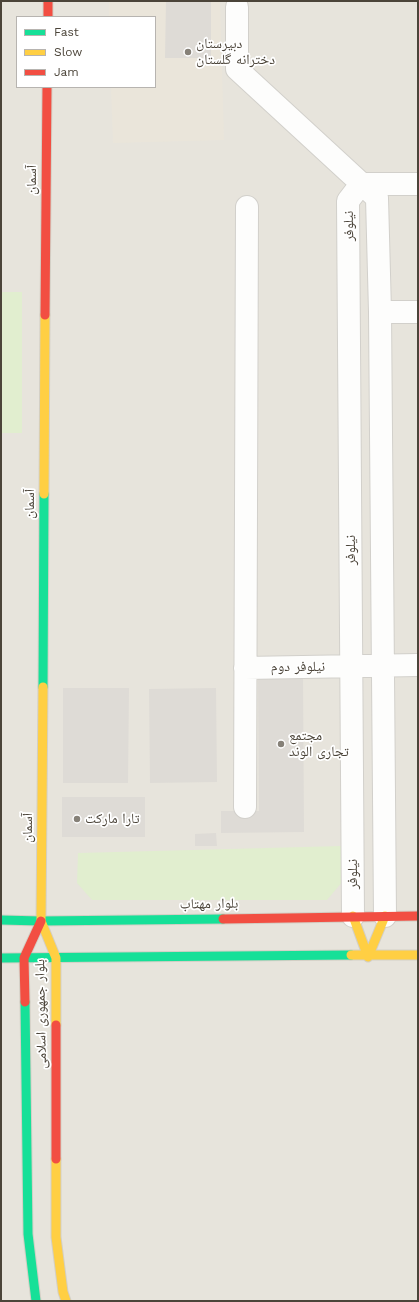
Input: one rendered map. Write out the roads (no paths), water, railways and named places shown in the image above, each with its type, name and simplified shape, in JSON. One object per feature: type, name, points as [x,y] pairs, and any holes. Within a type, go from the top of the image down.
[{"type":"street","points":[[48,1],[48,16]]},
{"type":"street","points":[[237,7],[237,69],[361,184],[418,184]]},
{"type":"street","name":"آسمان","points":[[42,921],[47,88]]},
{"type":"street","name":"نیلوفر","points":[[353,916],[348,202],[361,184],[377,198],[380,312],[385,916]]},
{"type":"street","points":[[245,807],[247,207]]},
{"type":"street","points":[[380,312],[418,312]]},
{"type":"street","name":"نیلوفر دوم","points":[[245,668],[418,666]]},
{"type":"street","points":[[353,916],[368,956]]},
{"type":"street","points":[[368,956],[385,916]]},
{"type":"street","name":"بلوار مهتاب","points":[[1,920],[42,921],[418,916]]},
{"type":"street","name":"بلوار جمهوری اسلامی","points":[[36,1301],[28,1234],[24,958],[42,921]]},
{"type":"street","name":"بلوار جمهوری اسلامی","points":[[42,921],[56,958],[56,1237],[63,1292],[66,1301]]},
{"type":"street","points":[[1,958],[418,955]]},
{"type":"place","name":"دبیرستان دخترانه گلستان","points":[[188,52]]},
{"type":"place","name":"مجتمع تجاری الوند","points":[[281,744]]},
{"type":"place","name":"تارا مارکت","points":[[77,819]]}]
